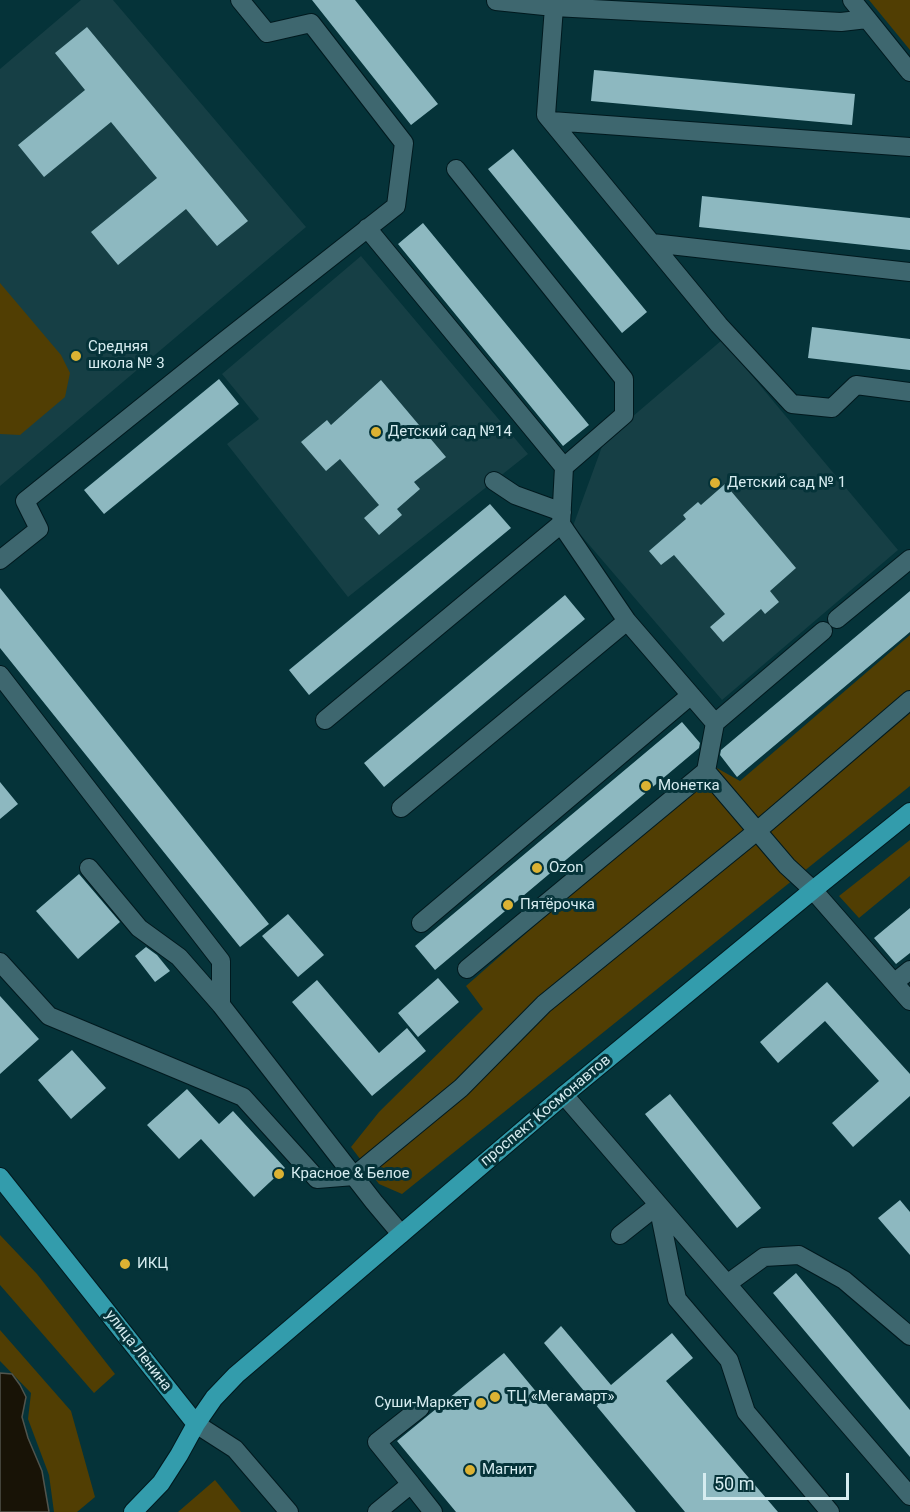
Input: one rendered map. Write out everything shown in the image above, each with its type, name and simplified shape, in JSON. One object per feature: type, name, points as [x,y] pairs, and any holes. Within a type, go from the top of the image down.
[{"type":"main road","name":"проспект Космонавтов","points":[[132,1512],[161,1483],[214,1398],[236,1375],[564,1095],[910,812]]},
{"type":"main road","name":"улица Ленина","points":[[0,1177],[196,1424]]},
{"type":"street","points":[[0,560],[39,529],[26,501],[396,206],[404,142],[311,23],[267,33],[240,0]]},
{"type":"street","points":[[852,0],[910,72]]},
{"type":"street","points":[[496,1],[554,7],[841,22],[867,19]]},
{"type":"street","points":[[554,7],[546,115],[719,325],[792,404],[832,408],[856,384],[910,392]]},
{"type":"street","points":[[551,121],[910,147]]},
{"type":"street","points":[[456,169],[624,379],[624,415],[564,467]]},
{"type":"street","points":[[325,720],[562,518],[564,467],[367,228]]},
{"type":"street","points":[[652,243],[910,272]]},
{"type":"street","points":[[494,481],[515,495],[562,518],[627,621],[715,723]]},
{"type":"street","points":[[837,619],[910,559]]},
{"type":"street","points":[[401,808],[627,621]]},
{"type":"street","points":[[467,969],[706,771],[715,723],[823,631]]},
{"type":"street","points":[[0,675],[221,961],[221,1005]]},
{"type":"street","points":[[421,923],[691,695]]},
{"type":"street","points":[[0,962],[49,1016],[243,1098],[317,1179],[354,1176],[461,1088],[544,1004],[757,831],[910,700]]},
{"type":"street","points":[[706,771],[910,1001]]},
{"type":"street","points":[[89,868],[139,928],[179,957],[221,1005],[401,1234]]},
{"type":"street","points":[[895,982],[910,970]]},
{"type":"street","points":[[564,1095],[910,1496]]},
{"type":"street","points":[[620,1235],[658,1205]]},
{"type":"street","points":[[658,1205],[677,1299],[729,1360],[746,1412],[830,1512]]},
{"type":"street","points":[[727,1284],[764,1257],[799,1255],[843,1280],[910,1336]]},
{"type":"street","points":[[420,1408],[377,1442],[433,1512]]},
{"type":"street","name":"улица Ленина","points":[[196,1424],[235,1449],[289,1512]]},
{"type":"street","points":[[377,1512],[411,1484]]},
{"type":"shaded area","name":"Средняя школа № 3","points":[[81,0],[113,0],[306,227],[0,486],[0,69]]},
{"type":"shaded area","points":[[869,0],[910,0],[910,50]]},
{"type":"shaded area","name":"Детский сад №14","points":[[361,256],[528,454],[348,597],[227,444],[259,419],[222,374]]},
{"type":"shaded area","points":[[0,283],[61,355],[70,373],[65,397],[20,435],[0,434]]},
{"type":"shaded area","name":"Детский сад № 1","points":[[722,340],[898,550],[722,700],[573,526],[604,441]]},
{"type":"shaded area","points":[[910,635],[910,786],[402,1194],[379,1184],[351,1147],[379,1112],[483,1009],[466,986],[715,767],[740,781]]},
{"type":"shaded area","points":[[910,840],[910,876],[859,918],[839,896]]},
{"type":"shaded area","points":[[0,1235],[37,1274],[115,1374],[94,1393],[0,1285]]},
{"type":"shaded area","points":[[0,1330],[71,1411],[95,1497],[77,1512],[54,1512],[49,1475],[28,1419],[31,1393],[0,1361]]},
{"type":"shaded area","points":[[0,1373],[12,1374],[26,1397],[22,1417],[42,1471],[49,1512],[0,1512]]},
{"type":"shaded area","points":[[215,1480],[241,1512],[178,1512]]},
{"type":"building","points":[[312,0],[355,0],[438,104],[411,125]]},
{"type":"building","points":[[87,27],[248,221],[217,246],[186,209],[118,265],[91,232],[157,178],[111,122],[44,177],[18,145],[85,90],[55,53]]},
{"type":"building","points":[[594,70],[855,94],[852,125],[591,101]]},
{"type":"building","points":[[513,149],[647,312],[622,333],[488,169]]},
{"type":"building","points":[[702,196],[910,218],[910,250],[699,227]]},
{"type":"building","points":[[423,223],[589,425],[563,446],[398,244]]},
{"type":"building","points":[[812,327],[910,339],[910,370],[808,358]]},
{"type":"building","points":[[219,379],[239,404],[104,514],[84,490]]},
{"type":"building","points":[[381,380],[446,457],[414,482],[420,489],[397,509],[402,515],[379,535],[364,518],[379,505],[340,459],[326,471],[301,442],[327,420],[331,425]]},
{"type":"building","points":[[725,484],[796,568],[770,591],[779,602],[765,614],[761,609],[723,642],[710,627],[725,614],[674,555],[661,565],[649,551],[686,519],[683,515],[698,502],[701,505]]},
{"type":"building","points":[[490,504],[511,528],[309,695],[289,670]]},
{"type":"building","points":[[0,588],[269,924],[240,947],[0,648]]},
{"type":"building","points":[[910,591],[910,632],[737,777],[720,755],[721,750]]},
{"type":"building","points":[[565,595],[585,619],[384,787],[364,763]]},
{"type":"building","points":[[682,722],[700,743],[699,748],[435,970],[415,946]]},
{"type":"building","points":[[0,782],[18,804],[0,819]]},
{"type":"building","points":[[79,874],[120,922],[78,959],[36,911]]},
{"type":"building","points":[[910,908],[910,953],[896,964],[874,938]]},
{"type":"building","points":[[288,914],[324,955],[298,977],[262,936]]},
{"type":"building","points":[[146,947],[157,955],[170,971],[155,982],[135,956]]},
{"type":"building","points":[[438,978],[459,1002],[418,1037],[398,1013]]},
{"type":"building","points":[[317,980],[379,1053],[407,1028],[426,1051],[372,1096],[292,1002]]},
{"type":"building","points":[[827,982],[910,1074],[910,1096],[853,1147],[832,1123],[879,1081],[825,1021],[778,1063],[760,1042]]},
{"type":"building","points":[[0,996],[39,1039],[0,1074]]},
{"type":"building","points":[[72,1050],[106,1088],[71,1119],[38,1080]]},
{"type":"building","points":[[187,1089],[219,1124],[233,1111],[285,1168],[254,1197],[201,1139],[179,1159],[147,1125]]},
{"type":"building","points":[[670,1094],[761,1208],[737,1228],[645,1114]]},
{"type":"building","points":[[900,1200],[910,1212],[910,1255],[878,1218]]},
{"type":"building","points":[[796,1273],[910,1410],[910,1457],[773,1293]]},
{"type":"building","points":[[561,1326],[611,1385],[672,1333],[693,1358],[666,1381],[778,1512],[685,1512],[544,1343]]},
{"type":"building","name":"ТЦ «Мегамарт»","points":[[504,1353],[636,1512],[456,1512],[397,1441]]},
{"type":"place","name":"Средняя школа № 3","points":[[76,356]]},
{"type":"place","name":"Детский сад №14","points":[[376,432]]},
{"type":"place","name":"Детский сад № 1","points":[[715,483]]},
{"type":"place","name":"Монетка","points":[[646,786]]},
{"type":"place","name":"Ozon","points":[[537,868]]},
{"type":"place","name":"Пятёрочка","points":[[508,905]]},
{"type":"place","name":"Красное & Белое","points":[[279,1174]]},
{"type":"place","name":"ИКЦ","points":[[125,1264]]},
{"type":"place","name":"ТЦ «Мегамарт»","points":[[495,1397]]},
{"type":"place","name":"Суши-Маркет","points":[[481,1403]]},
{"type":"place","name":"Магнит","points":[[470,1470]]}]
